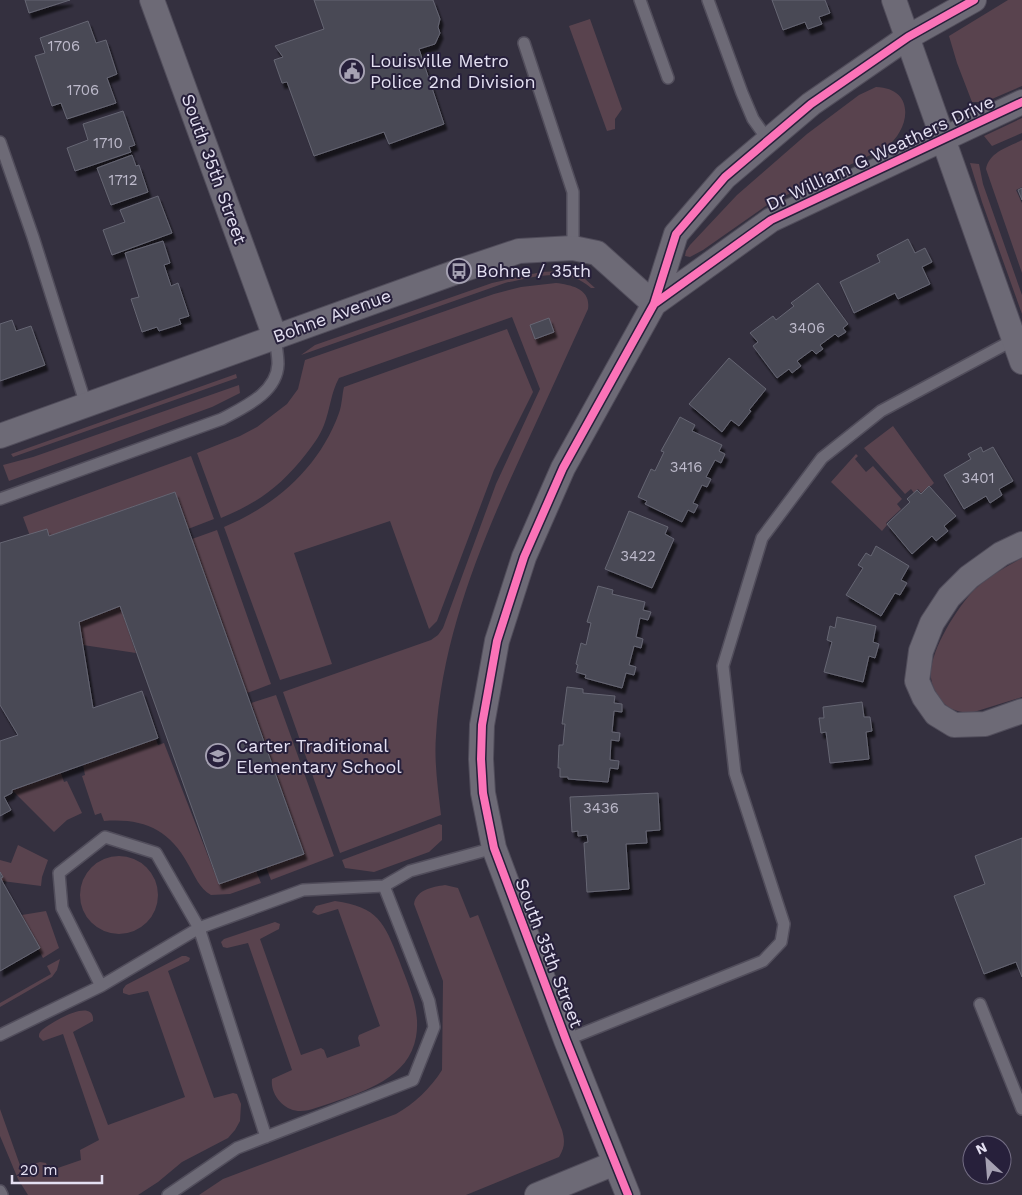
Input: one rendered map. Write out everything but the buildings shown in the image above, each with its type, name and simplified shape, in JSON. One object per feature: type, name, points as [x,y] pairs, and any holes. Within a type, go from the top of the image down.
[{"type":"street","name":"South 35th Street","points":[[152,0],[275,337]]},
{"type":"street","points":[[894,0],[943,138],[1018,338],[1022,362]]},
{"type":"street","name":"Dr William G Weathers Drive","points":[[484,713],[497,641],[524,557],[563,468],[654,304],[676,234],[725,177],[811,104],[908,37],[974,0]]},
{"type":"street","name":"Dr William G Weathers Drive","points":[[654,304],[771,220],[1022,102]]},
{"type":"street","name":"Bohne Avenue","points":[[0,436],[519,251],[574,248],[597,254],[654,304]]},
{"type":"street","points":[[1022,544],[1001,554],[969,577],[949,597],[932,623],[921,651],[917,681],[924,698],[936,714],[954,725],[984,724],[1022,711]]},
{"type":"street","name":"South 35th Street","points":[[484,713],[481,759],[483,793],[494,848],[566,1040],[628,1195]]},
{"type":"street","points":[[537,1195],[615,1163]]},
{"type":"lane","points":[[640,0],[668,78]]},
{"type":"lane","points":[[708,0],[753,119],[768,140]]},
{"type":"lane","points":[[524,43],[573,192],[574,248]]},
{"type":"lane","points":[[0,142],[33,237],[86,405]]},
{"type":"lane","points":[[0,499],[222,419],[255,402],[272,383],[278,366],[275,337]]},
{"type":"lane","points":[[566,1040],[763,961],[780,942],[784,924],[735,773],[723,666],[762,538],[822,458],[880,411],[1018,338]]},
{"type":"lane","points":[[102,986],[62,908],[59,872],[105,837],[156,853],[198,928],[266,1137]]},
{"type":"lane","points":[[0,1035],[102,986],[198,928],[303,890],[384,886],[410,871],[494,848]]},
{"type":"lane","points":[[168,1195],[237,1148],[414,1080],[434,1027],[429,1001],[384,886]]},
{"type":"lane","points":[[980,1004],[1022,1109]]},
{"type":"lane","points":[[0,1191],[2,1195]]},
{"type":"shaded area","points":[[1008,0],[1022,0],[1022,86],[985,102],[972,102],[949,36]]},
{"type":"shaded area","points":[[590,19],[622,109],[615,119],[615,129],[607,131],[569,26]]},
{"type":"shaded area","points":[[876,87],[889,89],[898,94],[903,102],[905,111],[900,131],[885,148],[770,203],[703,250],[690,257],[685,256],[690,245],[737,195],[807,134],[859,95]]},
{"type":"shaded area","points":[[1022,118],[1022,133],[992,146],[984,136]]},
{"type":"shaded area","points":[[1022,140],[1022,187],[1016,190],[1022,203],[1022,273],[986,169],[995,154]]},
{"type":"shaded area","points":[[970,163],[979,164],[983,184],[1022,295],[1022,314],[982,202]]},
{"type":"shaded area","points":[[561,271],[584,278],[595,288],[591,288],[582,281],[572,277],[561,275],[538,276],[505,283],[301,355],[315,345],[492,283],[541,272]]},
{"type":"shaded area","points":[[556,283],[579,289],[587,297],[588,309],[494,516],[467,587],[456,624],[440,698],[436,736],[436,766],[441,815],[340,853],[283,692],[431,640],[438,635],[443,628],[496,484],[540,389],[512,317],[339,378],[322,429],[297,465],[258,500],[221,518],[197,453],[257,427],[287,404],[298,389],[305,360],[494,294],[521,287]]},
{"type":"shaded area","points":[[507,329],[533,392],[494,470],[437,621],[429,629],[390,521],[294,553],[332,664],[280,680],[224,527],[261,508],[278,496],[308,467],[330,433],[340,410],[344,387]]},
{"type":"shaded area","points":[[236,374],[237,378],[13,457],[11,454]]},
{"type":"shaded area","points":[[239,385],[240,393],[212,407],[9,481],[3,465],[33,457]]},
{"type":"shaded area","points":[[893,426],[934,483],[921,493],[918,489],[914,493],[911,489],[905,494],[864,448]]},
{"type":"shaded area","points":[[856,454],[858,456],[855,459],[866,472],[873,466],[902,499],[897,504],[901,509],[886,523],[887,525],[882,531],[831,482]]},
{"type":"shaded area","points":[[191,456],[214,519],[188,529],[175,492],[49,536],[47,530],[30,536],[23,517]]},
{"type":"shaded area","points":[[217,530],[271,684],[247,693],[192,539]]},
{"type":"shaded area","points":[[1022,558],[1022,697],[974,712],[954,710],[941,701],[931,681],[931,668],[939,644],[952,619],[974,590]]},
{"type":"shaded area","points":[[120,606],[136,653],[83,645],[79,622]]},
{"type":"shaded area","points":[[276,695],[334,856],[271,880],[266,867],[304,853],[251,703]]},
{"type":"shaded area","points":[[156,739],[158,745],[164,743],[219,884],[256,871],[261,883],[230,894],[211,895],[200,885],[181,852],[163,834],[143,824],[104,821],[101,813],[95,815],[82,776],[85,775],[83,765]]},
{"type":"shaded area","points":[[61,773],[64,782],[67,781],[82,813],[67,820],[54,832],[12,790]]},
{"type":"shaded area","points":[[439,824],[442,825],[442,840],[429,852],[374,872],[345,868],[342,860]]},
{"type":"shaded area","points":[[18,845],[48,860],[41,886],[2,881],[0,860],[11,863]]},
{"type":"shaded area","points":[[111,856],[127,856],[141,862],[152,873],[158,887],[158,903],[152,917],[141,928],[127,934],[111,934],[97,928],[86,917],[80,903],[80,887],[86,873],[97,862]]},
{"type":"shaded area","points":[[445,885],[458,888],[470,918],[478,915],[562,1130],[564,1144],[559,1157],[466,1195],[199,1195],[223,1179],[396,1114],[416,1100],[432,1083],[442,1070],[443,981],[414,904],[415,899],[421,892]]},
{"type":"shaded area","points":[[335,901],[361,907],[370,912],[383,926],[389,936],[413,998],[417,1017],[416,1037],[412,1051],[404,1063],[395,1073],[383,1081],[371,1088],[310,1110],[292,1110],[279,1100],[273,1090],[272,1079],[292,1070],[248,943],[227,948],[223,947],[221,942],[224,939],[275,922],[280,924],[279,929],[260,939],[301,1055],[321,1048],[324,1050],[327,1058],[360,1046],[359,1035],[380,1026],[338,909],[318,915],[312,912],[316,906]]},
{"type":"shaded area","points":[[46,911],[59,948],[43,958],[38,949],[40,948],[22,915]]},
{"type":"shaded area","points":[[182,956],[190,958],[189,961],[168,971],[214,1098],[233,1093],[237,1094],[241,1104],[240,1121],[235,1130],[228,1138],[182,1162],[158,1182],[138,1195],[28,1195],[18,1179],[0,1136],[0,1109],[21,1168],[40,1162],[46,1163],[49,1171],[81,1160],[80,1150],[99,1140],[63,1034],[43,1041],[39,1037],[42,1030],[62,1017],[80,1011],[87,1011],[92,1014],[93,1021],[73,1032],[108,1125],[185,1097],[148,991],[129,995],[123,993],[126,985]]},
{"type":"shaded area","points":[[60,959],[57,970],[52,977],[0,1007],[0,1003],[51,974],[47,966]]},
{"type":"cycle path","points":[[628,1195],[566,1040],[494,848],[483,793],[481,759],[482,725],[497,641],[524,557],[563,468],[654,304],[676,234],[725,177],[811,104],[908,37],[974,0]]},
{"type":"cycle path","points":[[654,304],[771,220],[1022,102]]},
{"type":"place","name":"Louisville Metro Police 2nd Division","points":[[352,71]]},
{"type":"place","name":"Bohne / 35th","points":[[459,271]]},
{"type":"place","name":"Carter Traditional Elementary School","points":[[218,756]]}]
